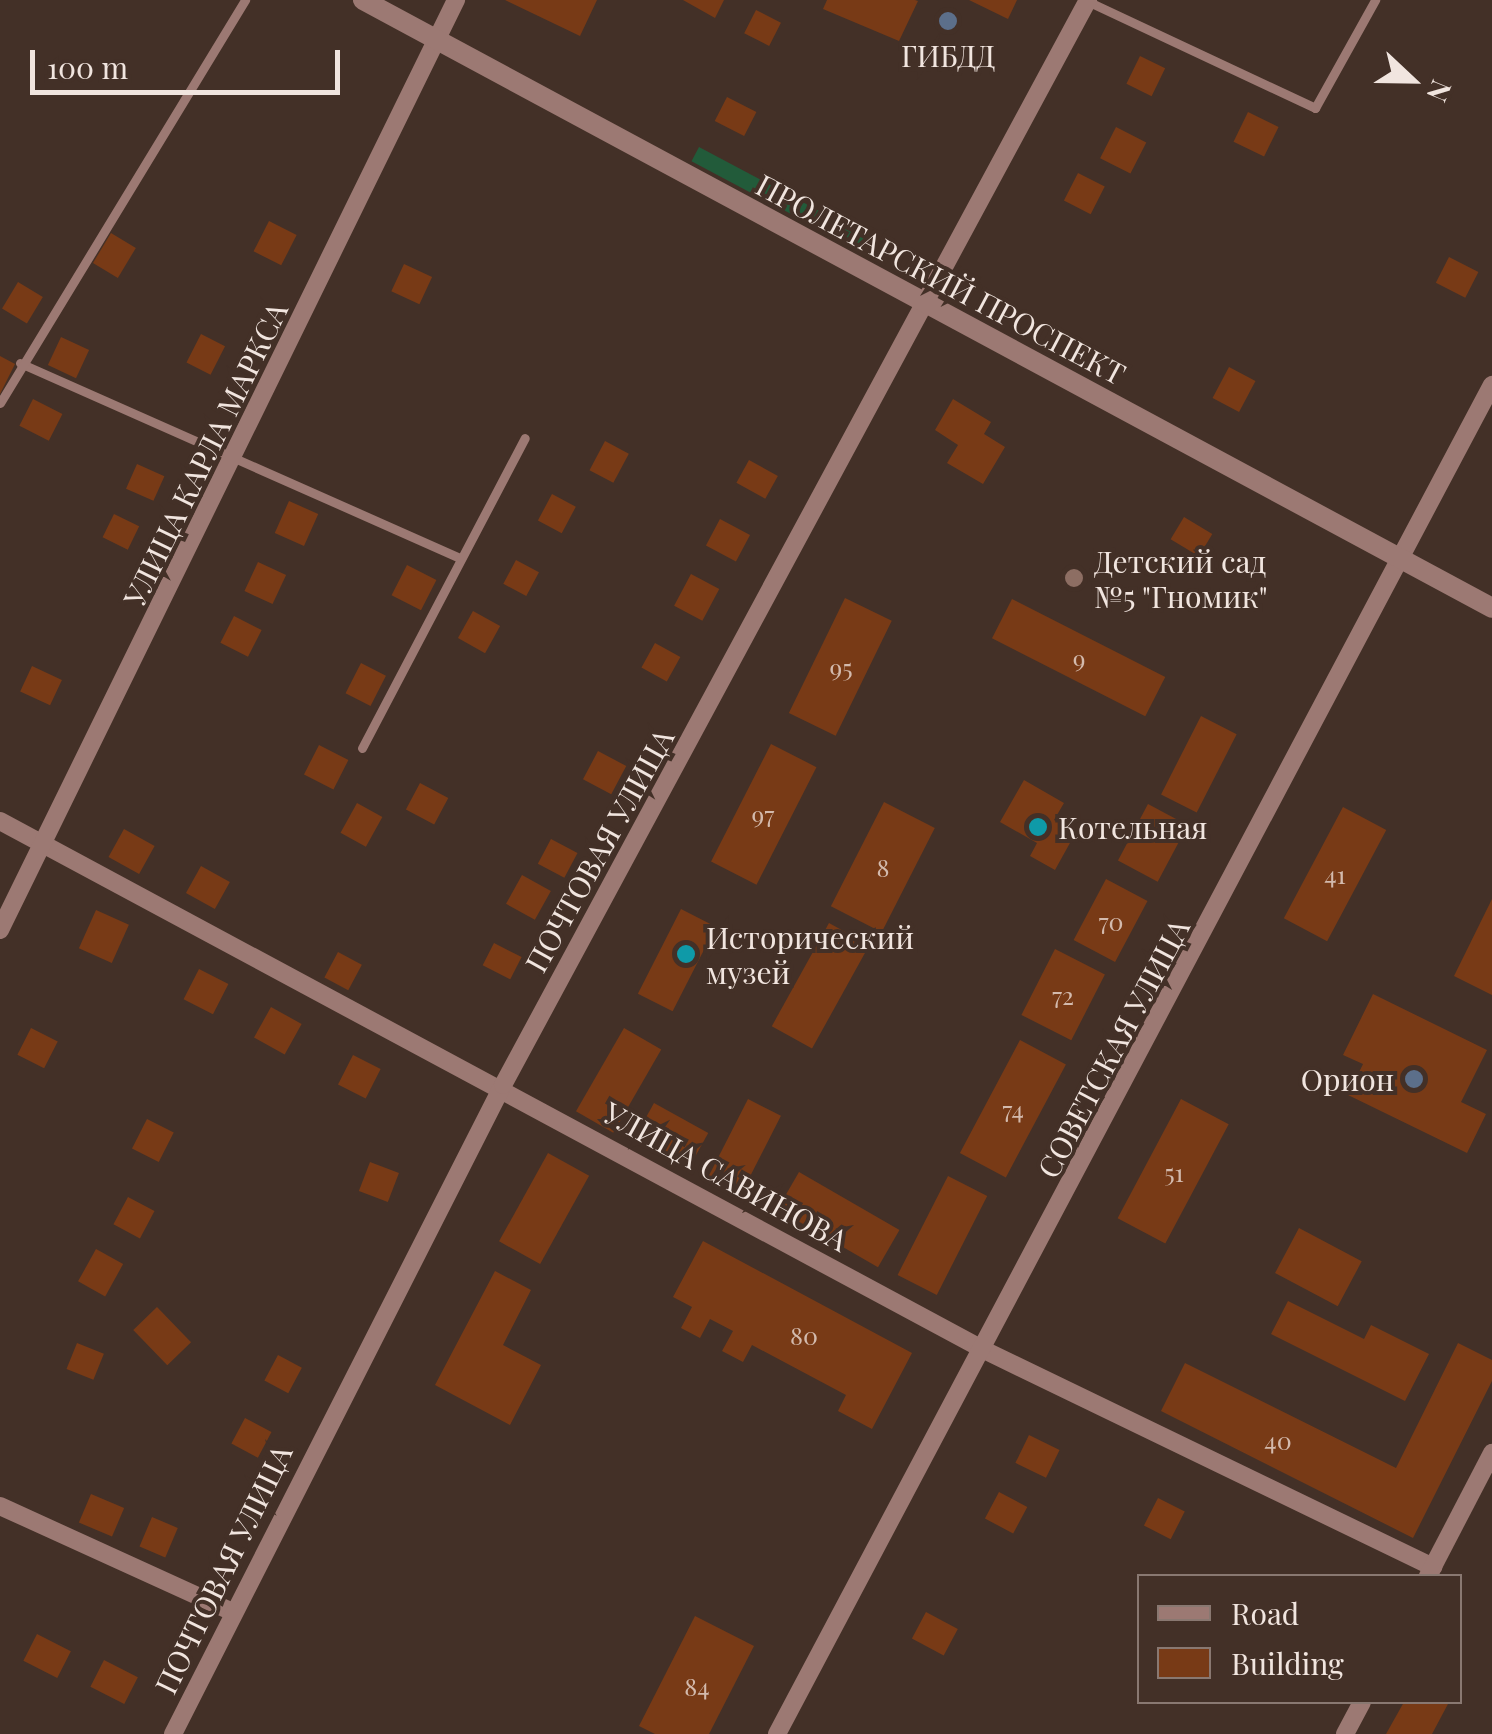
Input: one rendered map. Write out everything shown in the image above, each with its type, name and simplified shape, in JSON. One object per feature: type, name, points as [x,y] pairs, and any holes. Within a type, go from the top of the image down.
[{"type":"street","name":"ПРОЛЕТАРСКИЙ ПРОСПЕКТ","points":[[363,0],[1492,608]]},
{"type":"street","name":"УЛИЦА КАРЛА МАРКСА","points":[[0,930],[46,844],[456,0]]},
{"type":"street","name":"ПОЧТОВАЯ УЛИЦА","points":[[173,1734],[230,1611],[503,1085],[1088,1]]},
{"type":"street","name":"СОВЕТСКАЯ УЛИЦА","points":[[777,1734],[1402,562],[1492,385]]},
{"type":"street","name":"УЛИЦА САВИНОВА","points":[[0,821],[503,1085],[984,1350],[1430,1572]]},
{"type":"street","points":[[1430,1572],[1492,1452]]},
{"type":"street","points":[[0,1506],[230,1611]]},
{"type":"street","points":[[1345,1734],[1361,1704]]},
{"type":"lane","points":[[0,403],[20,363],[245,0]]},
{"type":"lane","points":[[1088,1],[1315,108],[1375,0]]},
{"type":"lane","points":[[20,363],[461,558]]},
{"type":"lane","points":[[362,748],[525,438]]},
{"type":"green space","points":[[699,147],[873,239],[865,254],[691,161]]},
{"type":"building","points":[[505,0],[597,0],[580,36]]},
{"type":"building","points":[[683,0],[724,0],[715,18]]},
{"type":"building","points":[[827,0],[918,1],[899,41],[823,9]]},
{"type":"building","points":[[969,0],[1017,0],[1008,19]]},
{"type":"building","points":[[756,10],[781,23],[769,46],[744,33]]},
{"type":"building","points":[[1140,56],[1165,68],[1152,96],[1126,84]]},
{"type":"building","points":[[727,97],[756,112],[744,136],[715,121]]},
{"type":"building","points":[[1248,112],[1279,127],[1264,157],[1234,142]]},
{"type":"building","points":[[1116,127],[1146,142],[1130,174],[1100,158]]},
{"type":"building","points":[[1078,173],[1105,187],[1091,214],[1064,201]]},
{"type":"building","points":[[269,221],[297,235],[281,265],[254,251]]},
{"type":"building","points":[[111,233],[136,248],[118,278],[93,263]]},
{"type":"building","points":[[1449,257],[1478,272],[1465,298],[1436,283]]},
{"type":"building","points":[[404,264],[432,277],[419,304],[391,291]]},
{"type":"building","points":[[18,282],[43,297],[27,324],[2,309]]},
{"type":"building","points":[[201,334],[225,346],[211,375],[186,363]]},
{"type":"building","points":[[61,337],[89,350],[76,378],[48,365]]},
{"type":"building","points":[[0,356],[15,364],[0,394]]},
{"type":"building","points":[[1229,367],[1255,381],[1239,412],[1213,398]]},
{"type":"building","points":[[33,399],[62,414],[49,441],[19,426]]},
{"type":"building","points":[[953,399],[991,422],[984,434],[1005,447],[983,484],[947,463],[958,445],[935,430]]},
{"type":"building","points":[[605,441],[629,454],[613,483],[590,470]]},
{"type":"building","points":[[749,460],[778,476],[765,499],[736,483]]},
{"type":"building","points":[[137,464],[164,476],[153,501],[126,489]]},
{"type":"building","points":[[552,494],[576,507],[562,533],[538,520]]},
{"type":"building","points":[[289,501],[318,514],[304,546],[275,533]]},
{"type":"building","points":[[114,514],[139,526],[128,550],[103,537]]},
{"type":"building","points":[[1184,517],[1212,534],[1199,556],[1171,539]]},
{"type":"building","points":[[720,519],[750,535],[736,561],[706,545]]},
{"type":"building","points":[[516,560],[539,572],[526,596],[503,584]]},
{"type":"building","points":[[258,562],[286,575],[273,604],[244,591]]},
{"type":"building","points":[[407,565],[436,580],[421,610],[392,595]]},
{"type":"building","points":[[691,574],[719,589],[702,621],[674,606]]},
{"type":"building","points":[[845,598],[892,621],[836,736],[789,713]]},
{"type":"building","points":[[1012,599],[1165,677],[1145,716],[992,638]]},
{"type":"building","points":[[473,611],[500,626],[485,653],[458,638]]},
{"type":"building","points":[[234,616],[262,630],[248,657],[220,643]]},
{"type":"building","points":[[655,643],[680,657],[667,682],[641,667]]},
{"type":"building","points":[[361,663],[386,676],[371,706],[346,693]]},
{"type":"building","points":[[32,666],[62,680],[50,705],[20,691]]},
{"type":"building","points":[[1201,716],[1237,734],[1197,813],[1161,794]]},
{"type":"building","points":[[771,744],[816,767],[757,885],[711,862]]},
{"type":"building","points":[[319,745],[348,760],[333,789],[304,774]]},
{"type":"building","points":[[598,751],[626,766],[611,794],[583,779]]},
{"type":"building","name":"Котельная","points":[[1024,780],[1064,803],[1054,820],[1076,832],[1055,870],[1030,856],[1037,843],[1000,822]]},
{"type":"building","points":[[420,783],[448,798],[434,825],[406,809]]},
{"type":"building","points":[[884,802],[935,828],[882,932],[831,906]]},
{"type":"building","points":[[357,803],[382,817],[366,847],[341,833]]},
{"type":"building","points":[[1148,804],[1188,825],[1158,882],[1118,861]]},
{"type":"building","points":[[1343,807],[1386,830],[1327,941],[1284,918]]},
{"type":"building","points":[[124,829],[155,846],[139,874],[108,857]]},
{"type":"building","points":[[551,839],[577,853],[564,878],[538,864]]},
{"type":"building","points":[[201,866],[230,882],[215,909],[186,893]]},
{"type":"building","points":[[522,875],[551,891],[535,920],[506,904]]},
{"type":"building","points":[[1106,879],[1147,901],[1115,962],[1074,940]]},
{"type":"building","points":[[1492,899],[1492,995],[1454,976]]},
{"type":"building","points":[[681,909],[716,927],[673,1011],[638,994]]},
{"type":"building","points":[[96,910],[129,925],[112,963],[79,948]]},
{"type":"building","points":[[829,923],[869,945],[812,1049],[772,1026]]},
{"type":"building","points":[[494,943],[522,957],[510,979],[483,965]]},
{"type":"building","points":[[1055,949],[1105,974],[1071,1040],[1021,1015]]},
{"type":"building","points":[[338,952],[362,965],[348,990],[324,978]]},
{"type":"building","points":[[199,969],[228,984],[213,1014],[184,999]]},
{"type":"building","name":"Орион","points":[[1373,994],[1487,1050],[1461,1102],[1486,1114],[1467,1153],[1348,1095],[1363,1064],[1343,1055]]},
{"type":"building","points":[[271,1007],[302,1024],[285,1055],[254,1038]]},
{"type":"building","points":[[31,1028],[58,1042],[44,1068],[17,1055]]},
{"type":"building","points":[[624,1028],[661,1050],[613,1133],[576,1111]]},
{"type":"building","points":[[1020,1040],[1066,1064],[1006,1177],[960,1153]]},
{"type":"building","points":[[353,1055],[381,1069],[366,1098],[338,1084]]},
{"type":"building","points":[[748,1099],[781,1116],[741,1195],[708,1178]]},
{"type":"building","points":[[1181,1099],[1229,1124],[1165,1244],[1118,1218]]},
{"type":"building","points":[[654,1103],[708,1133],[689,1168],[635,1138]]},
{"type":"building","points":[[147,1119],[174,1133],[159,1162],[132,1148]]},
{"type":"building","points":[[548,1153],[589,1176],[540,1264],[499,1241]]},
{"type":"building","points":[[370,1162],[399,1173],[388,1202],[359,1191]]},
{"type":"building","points":[[799,1172],[899,1230],[878,1267],[778,1209]]},
{"type":"building","points":[[948,1176],[987,1196],[937,1295],[898,1275]]},
{"type":"building","points":[[128,1197],[154,1211],[140,1238],[113,1224]]},
{"type":"building","points":[[1299,1228],[1362,1261],[1338,1306],[1275,1273]]},
{"type":"building","points":[[703,1241],[912,1353],[872,1429],[838,1411],[846,1395],[752,1345],[743,1362],[722,1351],[733,1331],[710,1319],[700,1338],[681,1328],[692,1307],[673,1297]]},
{"type":"building","points":[[96,1249],[123,1264],[105,1296],[78,1281]]},
{"type":"building","points":[[495,1271],[531,1290],[503,1345],[541,1365],[510,1425],[435,1385]]},
{"type":"building","points":[[1288,1301],[1364,1339],[1371,1325],[1429,1354],[1405,1401],[1271,1334]]},
{"type":"building","points":[[157,1307],[191,1342],[167,1365],[133,1330]]},
{"type":"building","points":[[77,1343],[104,1354],[93,1380],[67,1369]]},
{"type":"building","points":[[1458,1343],[1492,1360],[1492,1381],[1413,1538],[1161,1411],[1185,1363],[1396,1468]]},
{"type":"building","points":[[278,1355],[302,1368],[288,1393],[264,1381]]},
{"type":"building","points":[[245,1418],[271,1432],[258,1458],[231,1444]]},
{"type":"building","points":[[1029,1435],[1060,1450],[1046,1478],[1015,1463]]},
{"type":"building","points":[[999,1492],[1027,1507],[1013,1534],[985,1518]]},
{"type":"building","points":[[91,1494],[124,1508],[112,1537],[79,1523]]},
{"type":"building","points":[[1158,1498],[1185,1512],[1171,1539],[1144,1526]]},
{"type":"building","points":[[152,1517],[178,1528],[165,1557],[139,1546]]},
{"type":"building","points":[[926,1612],[958,1629],[944,1655],[912,1638]]},
{"type":"building","points":[[695,1616],[754,1646],[709,1734],[655,1734],[639,1726]]},
{"type":"building","points":[[37,1634],[71,1651],[57,1678],[23,1661]]},
{"type":"building","points":[[104,1660],[138,1677],[124,1704],[90,1687]]},
{"type":"building","points":[[1403,1704],[1448,1704],[1432,1734],[1386,1734]]},
{"type":"place","name":"ГИБДД","points":[[948,21]]},
{"type":"place","name":"Детский сад №5 \"Гномик\"","points":[[1074,578]]},
{"type":"place","name":"Котельная","points":[[1038,827]]},
{"type":"place","name":"Исторический музей","points":[[686,954]]},
{"type":"place","name":"Орион","points":[[1414,1079]]}]
